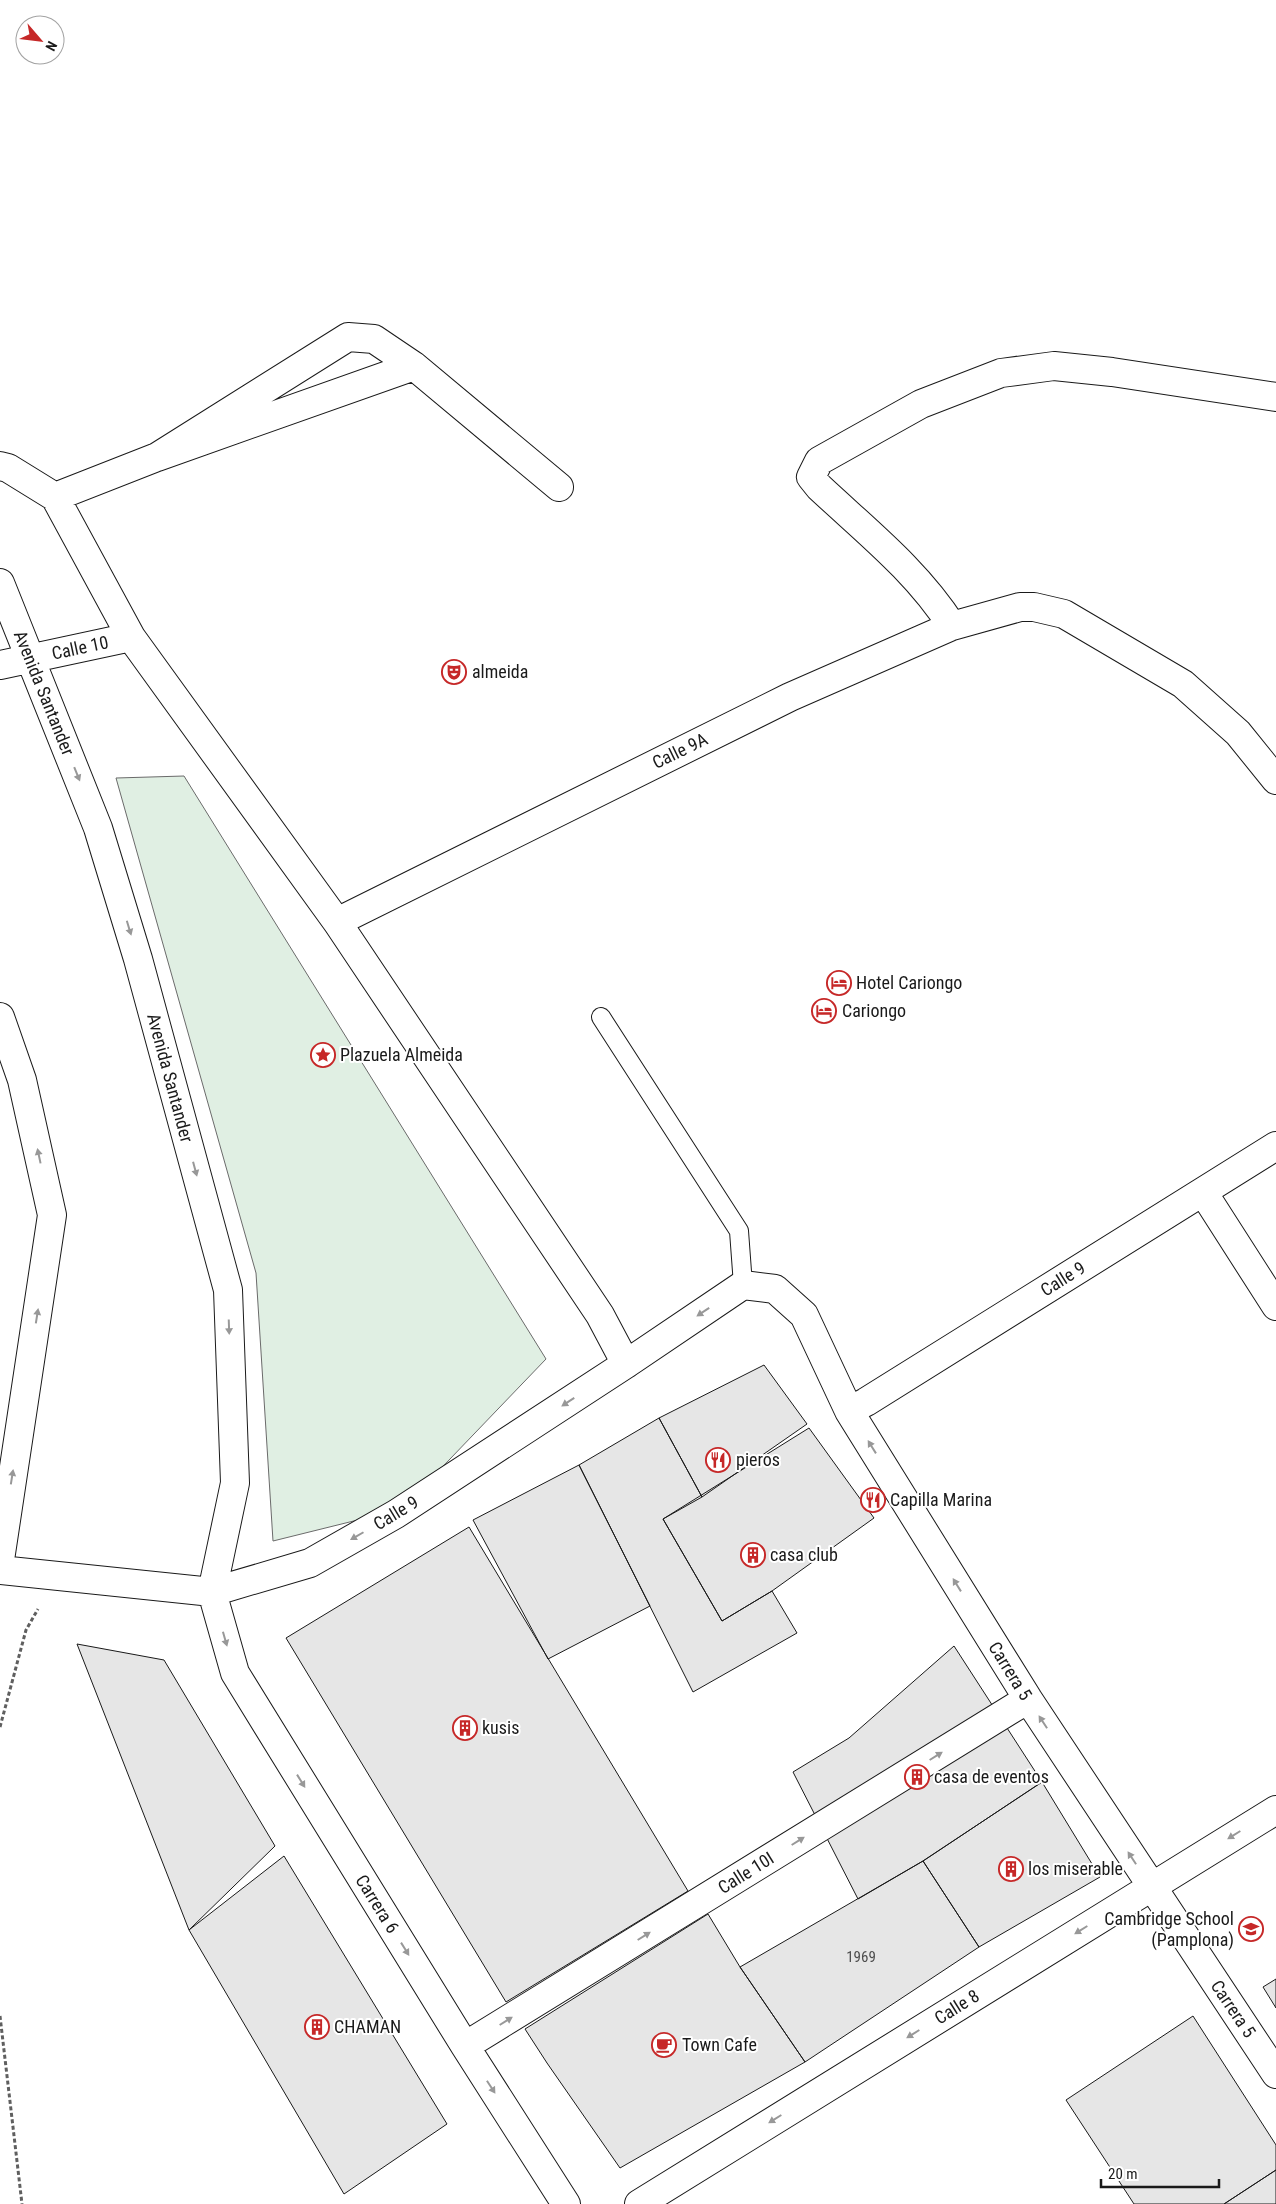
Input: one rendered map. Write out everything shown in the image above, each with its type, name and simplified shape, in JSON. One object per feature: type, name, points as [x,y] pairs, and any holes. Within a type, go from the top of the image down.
[{"type":"street","points":[[157,457],[348,337],[374,339],[414,366],[558,487]]},
{"type":"street","points":[[55,497],[157,457],[414,366]]},
{"type":"street","points":[[952,626],[936,601],[910,570],[819,487],[811,477],[819,461],[921,404],[1001,372],[1054,366],[1112,372],[1276,397]]},
{"type":"street","points":[[0,466],[8,468],[55,497],[131,637],[337,922],[600,1315],[626,1364]]},
{"type":"street","name":"Avenida Santander","points":[[0,583],[98,828],[138,959],[228,1290],[235,1482],[212,1592]]},
{"type":"street","name":"Calle 9A","points":[[337,922],[790,697],[952,626],[1020,607],[1034,607],[1064,614],[1183,684],[1238,734],[1276,780]]},
{"type":"street","name":"Calle 10","points":[[0,665],[131,637]]},
{"type":"street","points":[[0,1017],[11,1084],[52,1215],[5,1566]]},
{"type":"street","name":"Calle 9","points":[[849,1411],[1276,1146]]},
{"type":"street","points":[[1203,1192],[1276,1306]]},
{"type":"street","name":"Calle 9","points":[[5,1566],[53,1574],[212,1592],[310,1563],[396,1514],[743,1285]]},
{"type":"street","name":"Carrera 5","points":[[743,1285],[775,1289],[804,1315],[849,1411],[1028,1700],[1276,2074]]},
{"type":"street","name":"Carrera 6","points":[[212,1592],[235,1673],[464,2046],[566,2204]]},
{"type":"street","name":"Calle 10I","points":[[464,2046],[1028,1700]]},
{"type":"street","name":"Calle 8","points":[[639,2204],[1276,1810]]},
{"type":"lane","points":[[601,1017],[717,1194],[739,1231],[743,1285]]},
{"type":"path","points":[[0,1727],[26,1630],[53,1574]]},
{"type":"path","points":[[0,2016],[22,2204]]},
{"type":"green space","points":[[184,776],[546,1359],[402,1509],[273,1541],[256,1273],[116,778]]},
{"type":"building","name":"pieros","points":[[764,1365],[807,1424],[702,1497],[659,1418]]},
{"type":"building","points":[[659,1418],[702,1497],[663,1519],[722,1621],[772,1591],[797,1633],[693,1692],[579,1465]]},
{"type":"building","name":"casa club","points":[[809,1428],[874,1518],[772,1591],[722,1621],[663,1519]]},
{"type":"building","points":[[579,1465],[650,1606],[548,1659],[473,1520]]},
{"type":"building","name":"kusis","points":[[469,1527],[688,1891],[506,2002],[286,1638]]},
{"type":"building","points":[[77,1644],[164,1660],[275,1846],[189,1930]]},
{"type":"building","name":"casa de eventos","points":[[954,1646],[1042,1782],[923,1861],[858,1899],[793,1772],[849,1738]]},
{"type":"building","name":"los miserable","points":[[1042,1782],[1100,1877],[979,1947],[923,1861]]},
{"type":"building","name":"CHAMAN","points":[[284,1856],[447,2124],[344,2194],[189,1930]]},
{"type":"building","points":[[923,1861],[979,1947],[805,2062],[740,1967]]},
{"type":"building","name":"Town Cafe","points":[[708,1914],[740,1967],[805,2062],[620,2168],[525,2029]]},
{"type":"building","points":[[1276,1979],[1276,2008],[1263,1987]]},
{"type":"building","points":[[1193,2016],[1276,2145],[1276,2170],[1224,2204],[1134,2204],[1066,2100]]},
{"type":"building","points":[[1276,2170],[1276,2204],[1224,2204]]},
{"type":"place","name":"almeida","points":[[454,672]]},
{"type":"place","name":"Hotel Cariongo","points":[[839,983]]},
{"type":"place","name":"Cariongo","points":[[824,1011]]},
{"type":"place","name":"Plazuela Almeida","points":[[323,1055]]},
{"type":"place","name":"pieros","points":[[718,1460]]},
{"type":"place","name":"Capilla Marina","points":[[873,1500]]},
{"type":"place","name":"casa club","points":[[753,1555]]},
{"type":"place","name":"kusis","points":[[465,1728]]},
{"type":"place","name":"casa de eventos","points":[[917,1777]]},
{"type":"place","name":"los miserable","points":[[1011,1869]]},
{"type":"place","name":"Cambridge School (Pamplona)","points":[[1251,1929]]},
{"type":"place","name":"CHAMAN","points":[[317,2027]]},
{"type":"place","name":"Town Cafe","points":[[664,2045]]}]
